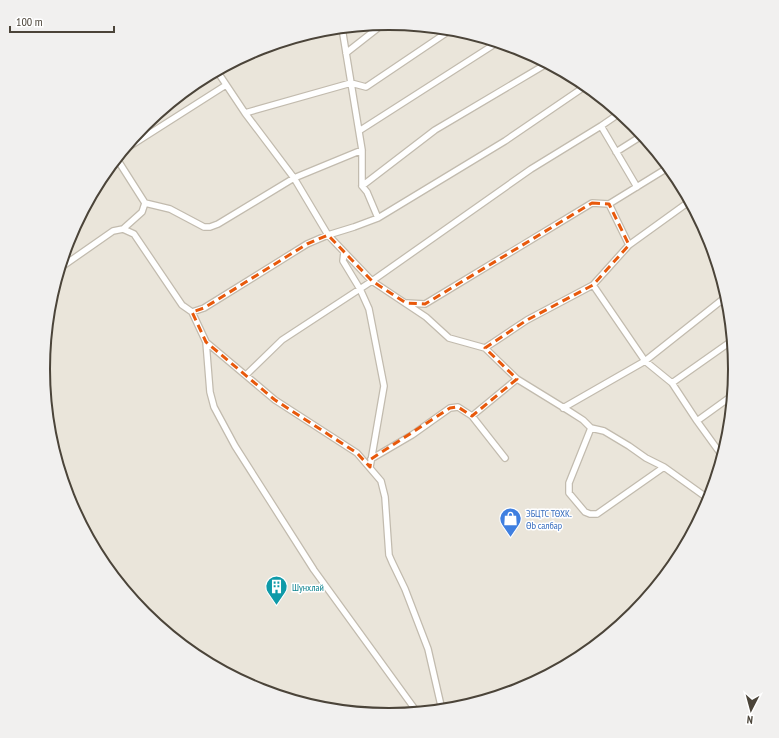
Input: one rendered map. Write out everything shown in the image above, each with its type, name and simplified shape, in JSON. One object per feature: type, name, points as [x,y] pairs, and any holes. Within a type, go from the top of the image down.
[{"type":"street","points":[[346,53],[374,31]]},
{"type":"street","points":[[343,33],[362,150],[362,186],[367,192],[378,218]]},
{"type":"street","points":[[245,112],[351,83],[366,87],[444,35]]},
{"type":"street","points":[[359,130],[491,46]]},
{"type":"street","points":[[362,186],[435,130],[542,67]]},
{"type":"street","points":[[220,75],[294,178],[328,235],[372,281],[426,317],[449,338],[485,348],[517,379],[583,420],[591,428],[604,431],[646,458],[664,467],[704,496]]},
{"type":"street","points":[[140,140],[226,85]]},
{"type":"street","points":[[192,312],[204,308],[307,244],[328,235],[378,218],[505,141],[581,89]]},
{"type":"street","points":[[246,375],[282,340],[372,281],[531,169],[615,116]]},
{"type":"street","points":[[601,126],[637,186]]},
{"type":"street","points":[[616,152],[638,138]]},
{"type":"street","points":[[120,164],[146,203],[170,209],[204,227],[210,227],[218,224],[294,178],[362,150]]},
{"type":"street","points":[[406,303],[425,304],[592,203],[609,204],[663,170]]},
{"type":"street","points":[[67,263],[113,231],[123,228],[142,212],[146,203]]},
{"type":"street","points":[[609,204],[629,245]]},
{"type":"street","points":[[485,348],[527,320],[593,285],[629,245],[685,204]]},
{"type":"street","points":[[123,228],[134,234],[182,305],[192,312],[206,342],[210,392],[214,407],[235,446],[314,570],[413,707]]},
{"type":"street","points":[[344,252],[343,261],[360,289],[369,309],[384,386],[370,467]]},
{"type":"street","points":[[593,285],[645,361],[672,383],[718,451]]},
{"type":"street","points":[[563,408],[645,361],[721,300]]},
{"type":"street","points":[[206,342],[274,400],[357,453],[381,481],[385,497],[390,555],[428,649],[441,704]]},
{"type":"street","points":[[672,383],[728,344]]},
{"type":"street","points":[[472,416],[517,379]]},
{"type":"street","points":[[697,421],[727,399]]},
{"type":"street","points":[[371,459],[412,435],[450,408],[458,407],[472,416],[505,458]]},
{"type":"street","points":[[591,428],[568,488],[569,493],[585,512],[597,514],[664,467]]},
{"type":"highlighted area","points":[[592,203],[609,204],[629,245],[593,285],[527,320],[485,348],[517,379],[472,416],[458,407],[450,408],[371,459],[370,467],[357,453],[275,400],[206,342],[192,312],[204,308],[307,244],[328,235],[372,281],[406,303],[425,304]]},
{"type":"shaded area","points":[[390,30],[434,33],[498,48],[559,75],[596,100],[613,114],[644,145],[658,163],[671,181],[694,219],[711,260],[717,281],[726,325],[728,347],[728,391],[726,413],[711,478],[694,519],[683,539],[644,593],[613,624],[596,638],[559,663],[539,673],[498,690],[477,696],[434,705],[412,707],[390,708],[345,705],[281,690],[220,663],[183,638],[166,624],[135,593],[121,575],[108,557],[85,519],[68,478],[62,457],[53,413],[51,391],[50,369],[53,325],[68,260],[85,219],[96,199],[135,145],[166,114],[183,100],[220,75],[240,65],[281,48],[302,42],[345,33],[367,31]]},
{"type":"place","name":"ЭБЦТС ТӨХК. ӨЬ салбар","points":[[510,538]]},
{"type":"place","name":"Шунхлай","points":[[277,606]]}]
